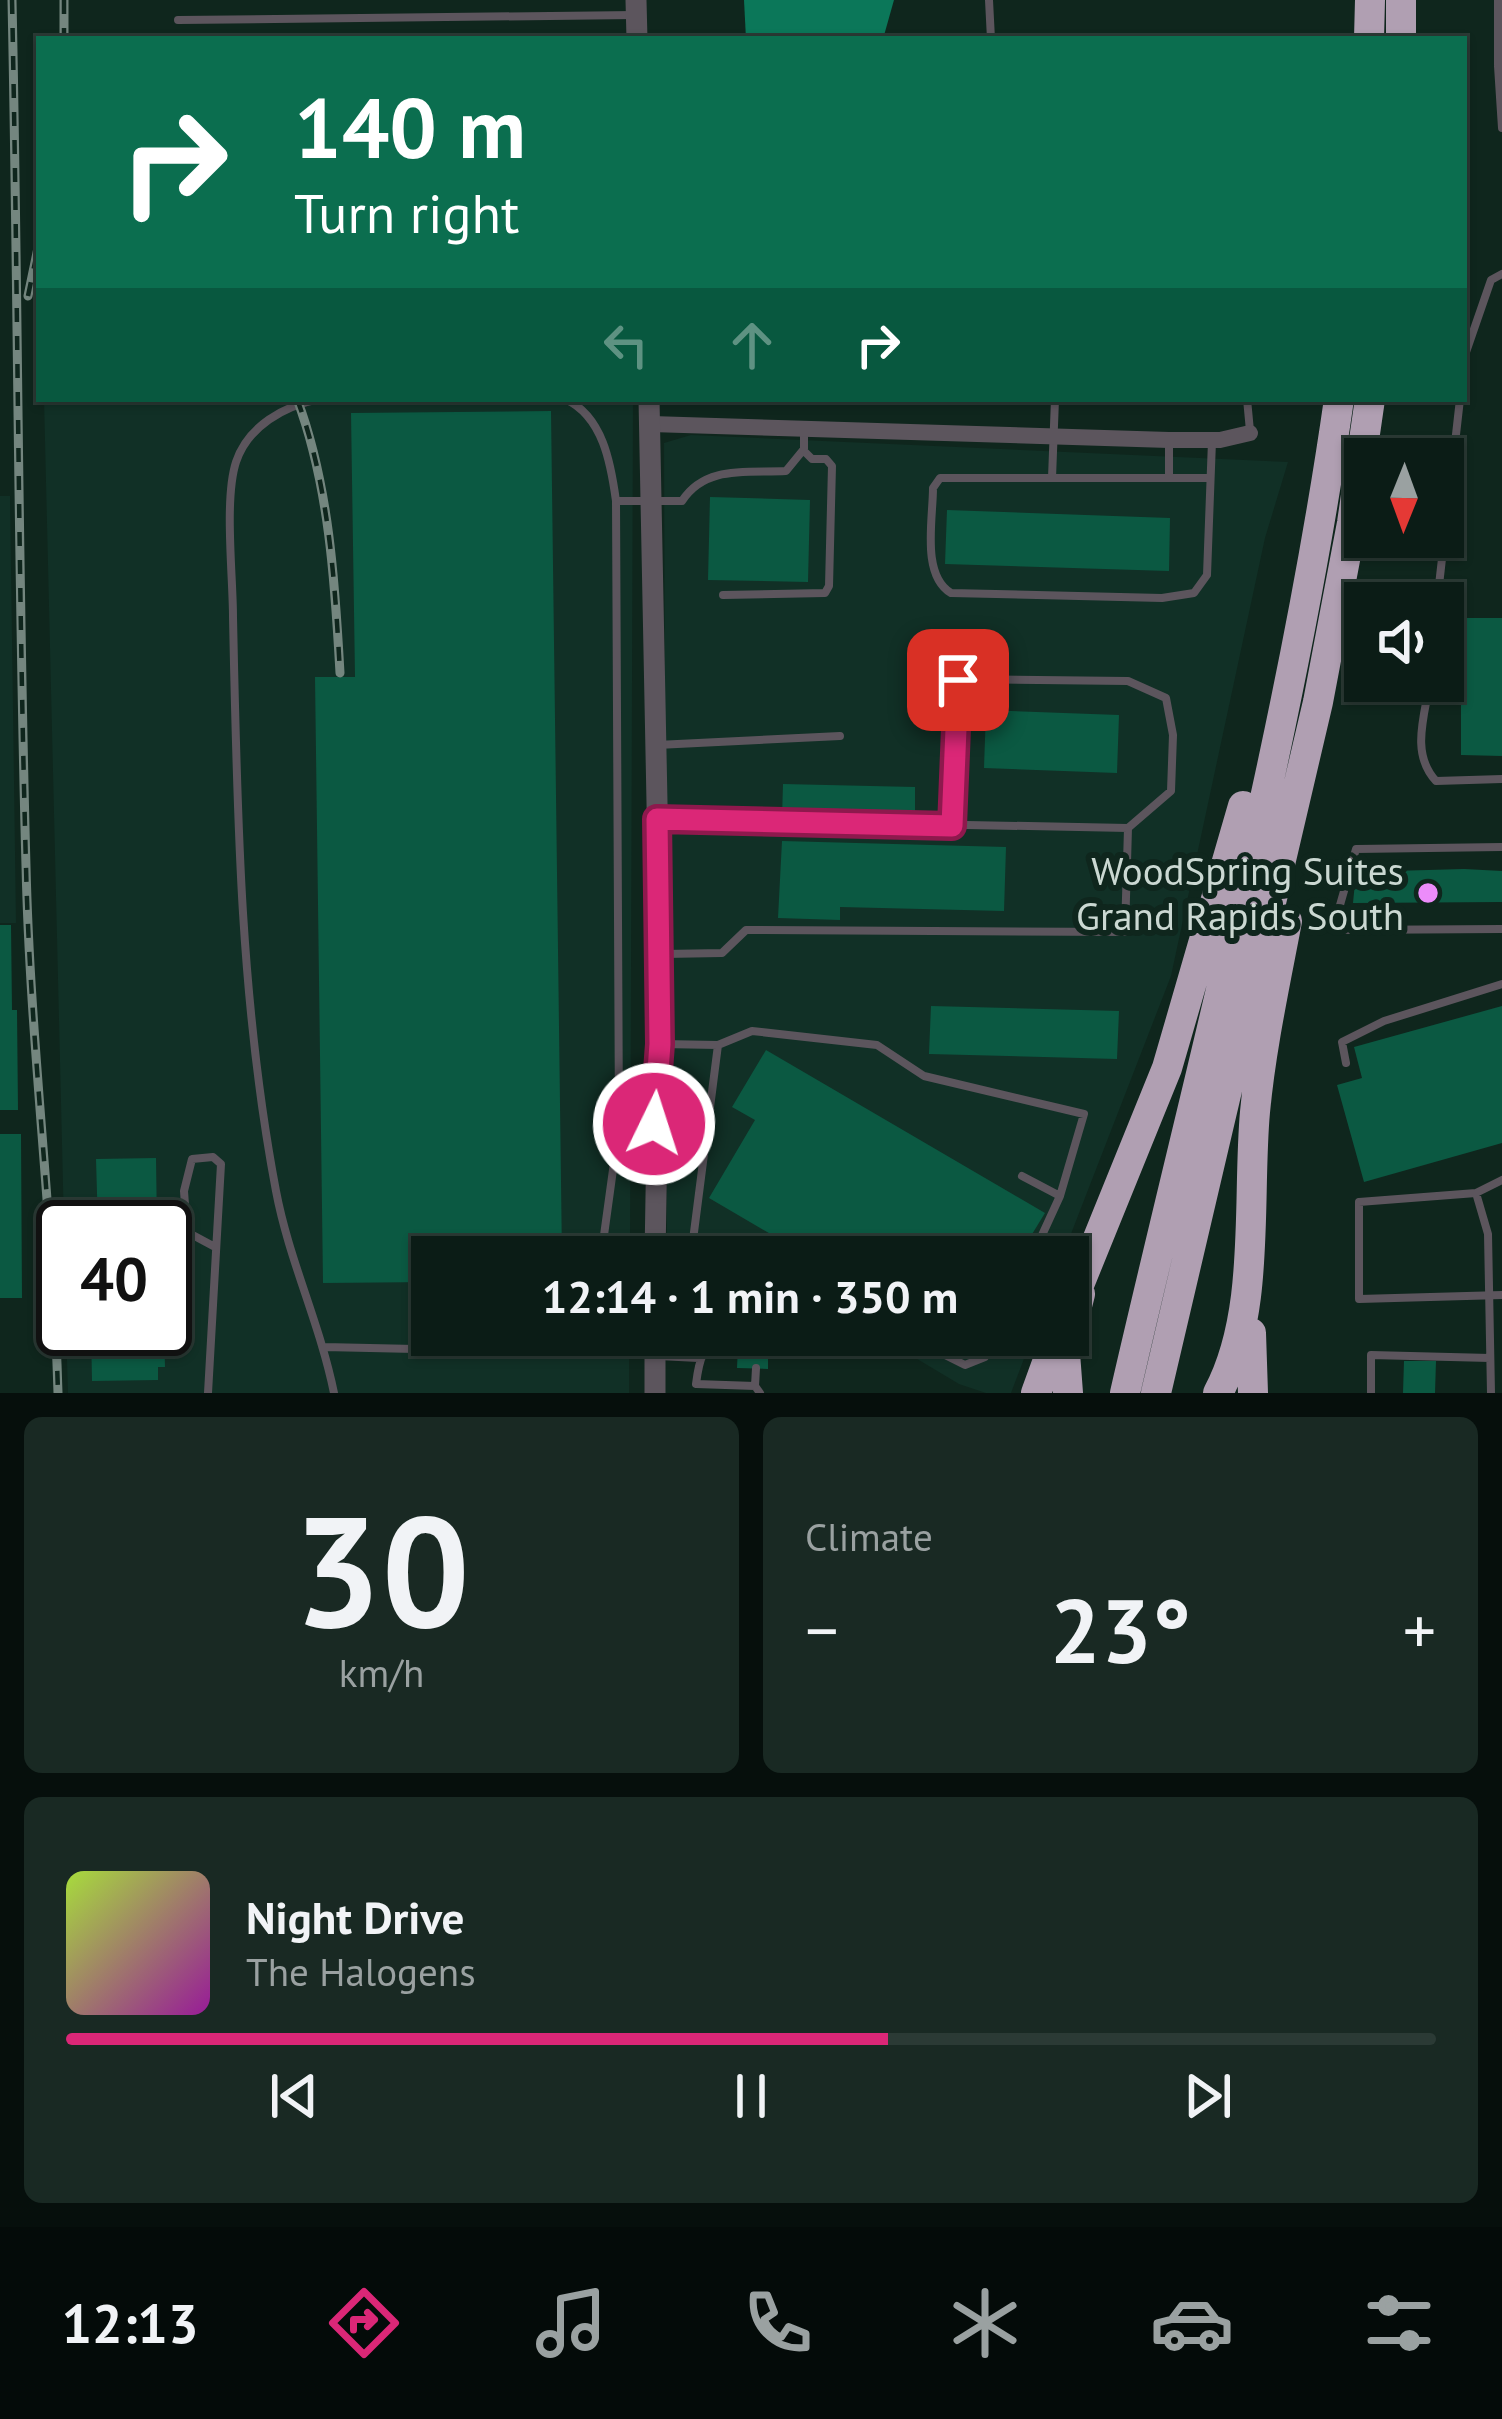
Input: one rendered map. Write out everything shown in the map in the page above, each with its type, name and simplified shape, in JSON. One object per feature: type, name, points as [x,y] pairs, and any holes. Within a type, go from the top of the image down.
[{"type":"highway","points":[[1369,36],[1370,0]]},
{"type":"highway","points":[[1401,0],[1401,36]]},
{"type":"highway","points":[[1125,1393],[1303,617],[1339,402]]},
{"type":"highway","points":[[1364,438],[1370,402]]},
{"type":"highway","points":[[1156,1393],[1309,740],[1345,558]]},
{"type":"highway","points":[[1218,1393],[1236,1349],[1249,1246],[1262,1060],[1302,848],[1347,558]]},
{"type":"highway","points":[[1089,1265],[1185,1013],[1236,829],[1303,617]]},
{"type":"highway","points":[[1249,1246],[1252,1393]]},
{"type":"highway","points":[[1036,1393],[1050,1356]]},
{"type":"highway","points":[[1065,1356],[1068,1393]]},
{"type":"street","points":[[649,402],[660,954],[655,1236]]},
{"type":"street","points":[[650,424],[1169,440],[1212,440],[1250,433]]},
{"type":"street","points":[[655,1356],[655,1393]]},
{"type":"lane","points":[[988,0],[991,36]]},
{"type":"lane","points":[[1498,0],[1502,128]]},
{"type":"lane","points":[[178,20],[636,8]]},
{"type":"lane","points":[[1467,349],[1491,280],[1502,274]]},
{"type":"lane","points":[[310,402],[285,409],[249,438],[234,466],[237,834],[254,1022],[277,1194],[334,1393]]},
{"type":"lane","points":[[573,402],[582,406],[610,459],[616,501],[619,1126],[605,1236]]},
{"type":"lane","points":[[1052,478],[1055,402]]},
{"type":"lane","points":[[1247,402],[1250,433]]},
{"type":"lane","points":[[1439,582],[1460,402]]},
{"type":"lane","points":[[616,501],[682,501],[707,475],[786,471],[803,449],[804,428]]},
{"type":"lane","points":[[1169,440],[1169,478]]},
{"type":"lane","points":[[1210,478],[940,478],[933,488],[933,572],[940,586],[951,593],[977,595],[1162,598],[1194,592],[1207,575],[1212,440]]},
{"type":"lane","points":[[723,595],[825,593],[829,586],[832,466],[826,459],[812,459],[803,449]]},
{"type":"lane","points":[[657,819],[952,826],[1128,827],[1171,791],[1173,735],[1166,698],[1128,681],[958,680],[952,826]]},
{"type":"lane","points":[[1426,702],[1420,750],[1425,769],[1436,781],[1502,778]]},
{"type":"lane","points":[[656,746],[840,736]]},
{"type":"lane","points":[[660,954],[722,953],[746,930],[1125,932],[1128,827]]},
{"type":"lane","points":[[1502,847],[1356,849],[1338,911],[1340,930],[1502,929]]},
{"type":"lane","points":[[1346,1063],[1342,1042],[1384,1021],[1502,984]]},
{"type":"lane","points":[[660,1044],[718,1045],[752,1031],[877,1045],[924,1076],[1084,1114],[1060,1196],[1042,1236]]},
{"type":"lane","points":[[694,1236],[718,1045]]},
{"type":"lane","points":[[619,1126],[654,1124]]},
{"type":"lane","points":[[208,1393],[221,1164],[213,1157],[192,1159],[184,1191],[188,1232],[215,1247]]},
{"type":"lane","points":[[1022,1176],[1060,1196]]},
{"type":"lane","points":[[1502,1180],[1476,1193],[1359,1202],[1359,1299],[1502,1295]]},
{"type":"lane","points":[[1476,1193],[1488,1234],[1491,1393]]},
{"type":"lane","points":[[324,1346],[411,1349]]},
{"type":"lane","points":[[1371,1393],[1371,1355],[1490,1358]]},
{"type":"lane","points":[[692,1356],[699,1358],[696,1384],[757,1389],[756,1368]]},
{"type":"lane","points":[[947,1356],[965,1365],[986,1356]]},
{"type":"shaded area","points":[[744,0],[894,0],[884,36],[746,36]]},
{"type":"shaded area","points":[[44,402],[633,402],[630,1236],[411,1236],[411,1356],[629,1356],[629,1393],[68,1393],[67,1356],[192,1356],[192,1200],[63,1200]]},
{"type":"shaded area","points":[[691,435],[1288,462],[1265,538],[1171,976],[1070,1236],[667,1236],[664,443]]},
{"type":"shaded area","points":[[0,496],[10,496],[16,923],[0,923]]},
{"type":"shaded area","points":[[912,1356],[1025,1356],[1011,1393],[986,1393],[959,1384]]},
{"type":"building","points":[[551,411],[562,1236],[411,1236],[411,1282],[323,1283],[315,677],[355,677],[351,413]]},
{"type":"building","points":[[710,497],[810,500],[808,582],[708,580]]},
{"type":"building","points":[[947,510],[1170,518],[1169,571],[945,564]]},
{"type":"building","points":[[1464,618],[1502,618],[1502,756],[1461,755]]},
{"type":"building","points":[[986,710],[1119,715],[1117,773],[984,768]]},
{"type":"building","points":[[783,784],[915,787],[915,814],[849,813],[849,820],[782,818]]},
{"type":"building","points":[[782,841],[1006,847],[1004,911],[840,907],[840,920],[778,918]]},
{"type":"building","name":"WoodSpring Suites Grand Rapids South","points":[[1502,871],[1502,902],[1353,903],[1356,872]]},
{"type":"building","points":[[0,925],[11,925],[18,1110],[0,1110]]},
{"type":"building","points":[[931,1006],[1119,1011],[1117,1059],[929,1054]]},
{"type":"building","points":[[1502,1006],[1502,1143],[1364,1182],[1337,1085],[1362,1078],[1354,1047]]},
{"type":"building","points":[[766,1050],[1045,1213],[1031,1236],[774,1236],[709,1198],[755,1120],[732,1107]]},
{"type":"building","points":[[0,1134],[21,1134],[22,1298],[0,1298]]},
{"type":"building","points":[[156,1158],[157,1200],[97,1200],[96,1159]]},
{"type":"building","points":[[92,1356],[165,1356],[158,1380],[92,1381]]},
{"type":"building","points":[[738,1356],[768,1356],[768,1369],[737,1368]]},
{"type":"building","points":[[1404,1361],[1436,1361],[1435,1393],[1403,1393]]},
{"type":"railway","points":[[12,0],[26,866],[58,1393]]},
{"type":"railway","points":[[64,0],[64,36]]},
{"type":"railway","points":[[28,296],[36,257]]},
{"type":"railway","points":[[298,402],[323,499],[340,673]]},
{"type":"place","name":"WoodSpring Suites Grand Rapids South","points":[[1428,893]]},
{"type":"route","points":[[654,1124],[660,1044],[657,819],[952,826],[958,680]]}]
